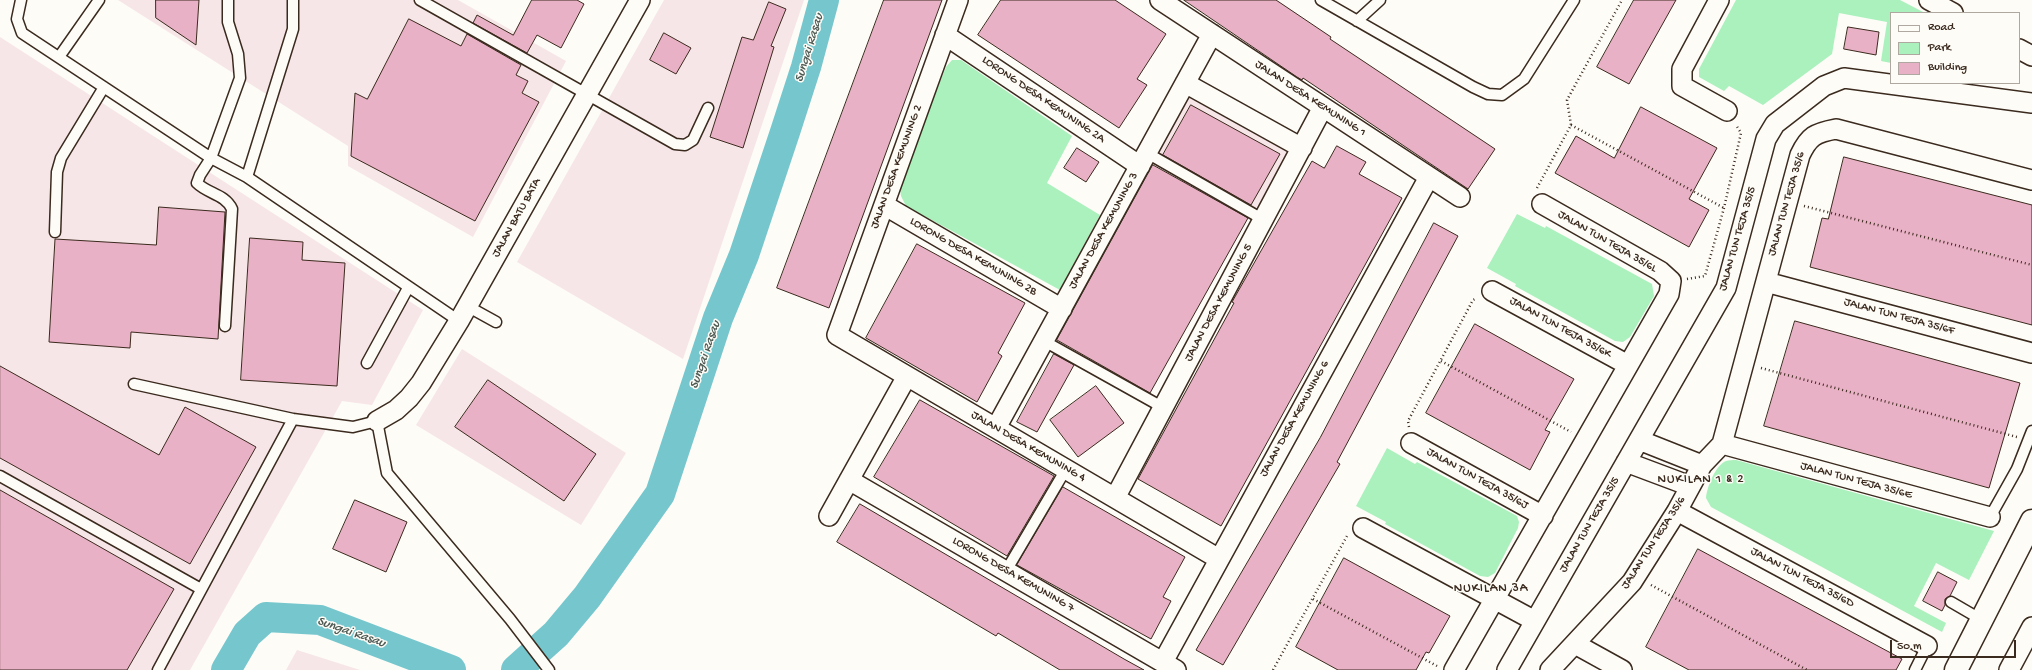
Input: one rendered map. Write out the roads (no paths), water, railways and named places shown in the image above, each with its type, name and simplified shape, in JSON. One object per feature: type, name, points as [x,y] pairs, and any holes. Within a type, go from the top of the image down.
[{"type":"street","name":"JALAN BATU BATA","points":[[378,421],[396,410],[409,398],[463,314],[640,0]]},
{"type":"street","name":"JALAN DESA KEMUNING 2","points":[[837,335],[958,0]]},
{"type":"street","name":"JALAN DESA KEMUNING 1","points":[[1160,0],[1460,197]]},
{"type":"street","points":[[1720,0],[1682,69],[1682,86],[1727,111]]},
{"type":"street","points":[[1929,0],[1951,12]]},
{"type":"street","name":"JALAN DESA KEMUNING 3","points":[[996,428],[1212,34]]},
{"type":"street","name":"LORONG DESA KEMUNING 2A","points":[[945,35],[1143,160]]},
{"type":"street","points":[[2020,50],[2032,56]]},
{"type":"street","name":"JALAN TUN TEJA 35/5","points":[[1507,670],[1726,288],[1766,139],[1775,124],[1824,86],[1844,78],[1890,84]]},
{"type":"street","points":[[1185,83],[1302,148]]},
{"type":"street","name":"JALAN TUN TEJA 35/5","points":[[1893,84],[2032,101]]},
{"type":"street","name":"JALAN DESA KEMUNING 5","points":[[1115,498],[1323,107]]},
{"type":"street","name":"JALAN TUN TEJA 35/6","points":[[1550,670],[1635,576],[1677,511],[1702,465],[1722,444],[1800,155],[1806,141],[1818,132],[1836,129],[2032,180]]},
{"type":"street","name":"JALAN DESA KEMUNING 6","points":[[1169,666],[1218,559],[1429,177]]},
{"type":"street","name":"JALAN TUN TEJA 35/6L","points":[[1542,204],[1660,271],[1671,281],[1669,294],[1628,365]]},
{"type":"street","name":"LORONG DESA KEMUNING 2B","points":[[884,205],[1062,308]]},
{"type":"street","name":"JALAN TUN TEJA 35/6F","points":[[1766,282],[2032,353]]},
{"type":"street","name":"JALAN TUN TEJA 35/6K","points":[[1492,291],[1628,365]]},
{"type":"street","name":"JALAN DESA KEMUNING 4","points":[[837,335],[1218,559]]},
{"type":"street","points":[[1446,668],[1495,600],[1628,365]]},
{"type":"street","points":[[829,516],[907,376]]},
{"type":"street","points":[[1639,440],[1702,465]]},
{"type":"street","name":"JALAN TUN TEJA 35/6J","points":[[1411,443],[1543,516]]},
{"type":"street","name":"JALAN TUN TEJA 35/6E","points":[[1722,444],[1990,517]]},
{"type":"street","name":"JALAN TUN TEJA 35/6","points":[[1626,462],[1690,486]]},
{"type":"street","name":"LORONG DESA KEMUNING 7","points":[[849,480],[1169,666]]},
{"type":"street","name":"JALAN TUN TEJA 35/6D","points":[[1677,511],[1928,646]]},
{"type":"street","points":[[1956,670],[2032,521]]},
{"type":"street","points":[[1363,528],[1535,621]]},
{"type":"street","points":[[2009,670],[2032,627]]},
{"type":"street","points":[[1574,644],[1622,670]]},
{"type":"lane","points":[[21,0],[17,19],[22,32],[211,158],[247,177],[408,288],[463,314],[496,322]]},
{"type":"lane","points":[[60,57],[99,0]]},
{"type":"lane","points":[[225,326],[232,209],[228,202],[222,197],[203,188],[197,183],[200,175],[211,158],[240,78],[238,54],[228,22],[228,0]]},
{"type":"lane","points":[[247,177],[293,29],[293,0]]},
{"type":"lane","points":[[420,0],[675,144],[685,145],[693,140],[708,108]]},
{"type":"lane","points":[[1322,0],[1473,87],[1488,94],[1502,96],[1524,79],[1574,0]]},
{"type":"lane","points":[[1357,21],[1380,0]]},
{"type":"lane","points":[[55,232],[57,172],[61,158],[104,87]]},
{"type":"lane","points":[[1143,160],[1264,220]]},
{"type":"lane","points":[[367,363],[408,288]]},
{"type":"lane","points":[[1044,341],[1164,408]]},
{"type":"lane","points":[[134,384],[293,419],[352,426],[378,421],[387,473],[510,618],[549,670]]},
{"type":"lane","points":[[158,670],[293,419]]},
{"type":"lane","points":[[1990,517],[2017,470],[2030,436]]},
{"type":"lane","points":[[1006,571],[1066,469]]},
{"type":"lane","points":[[0,476],[201,589]]},
{"type":"lane","points":[[1951,602],[1982,620]]},
{"type":"lane","points":[[1914,670],[1928,646]]},
{"type":"waterway","name":"Sungai Rasau","points":[[516,670],[556,634],[587,597],[660,494],[718,318],[744,255],[785,132],[806,67],[824,0]]},
{"type":"waterway","name":"Sungai Rasau","points":[[226,670],[247,634],[266,617],[320,620],[451,670]]},
{"type":"district","name":"NUKILAN 1 & 2","points":[[1701,480]]},
{"type":"district","name":"NUKILAN 3A","points":[[1491,589]]}]
